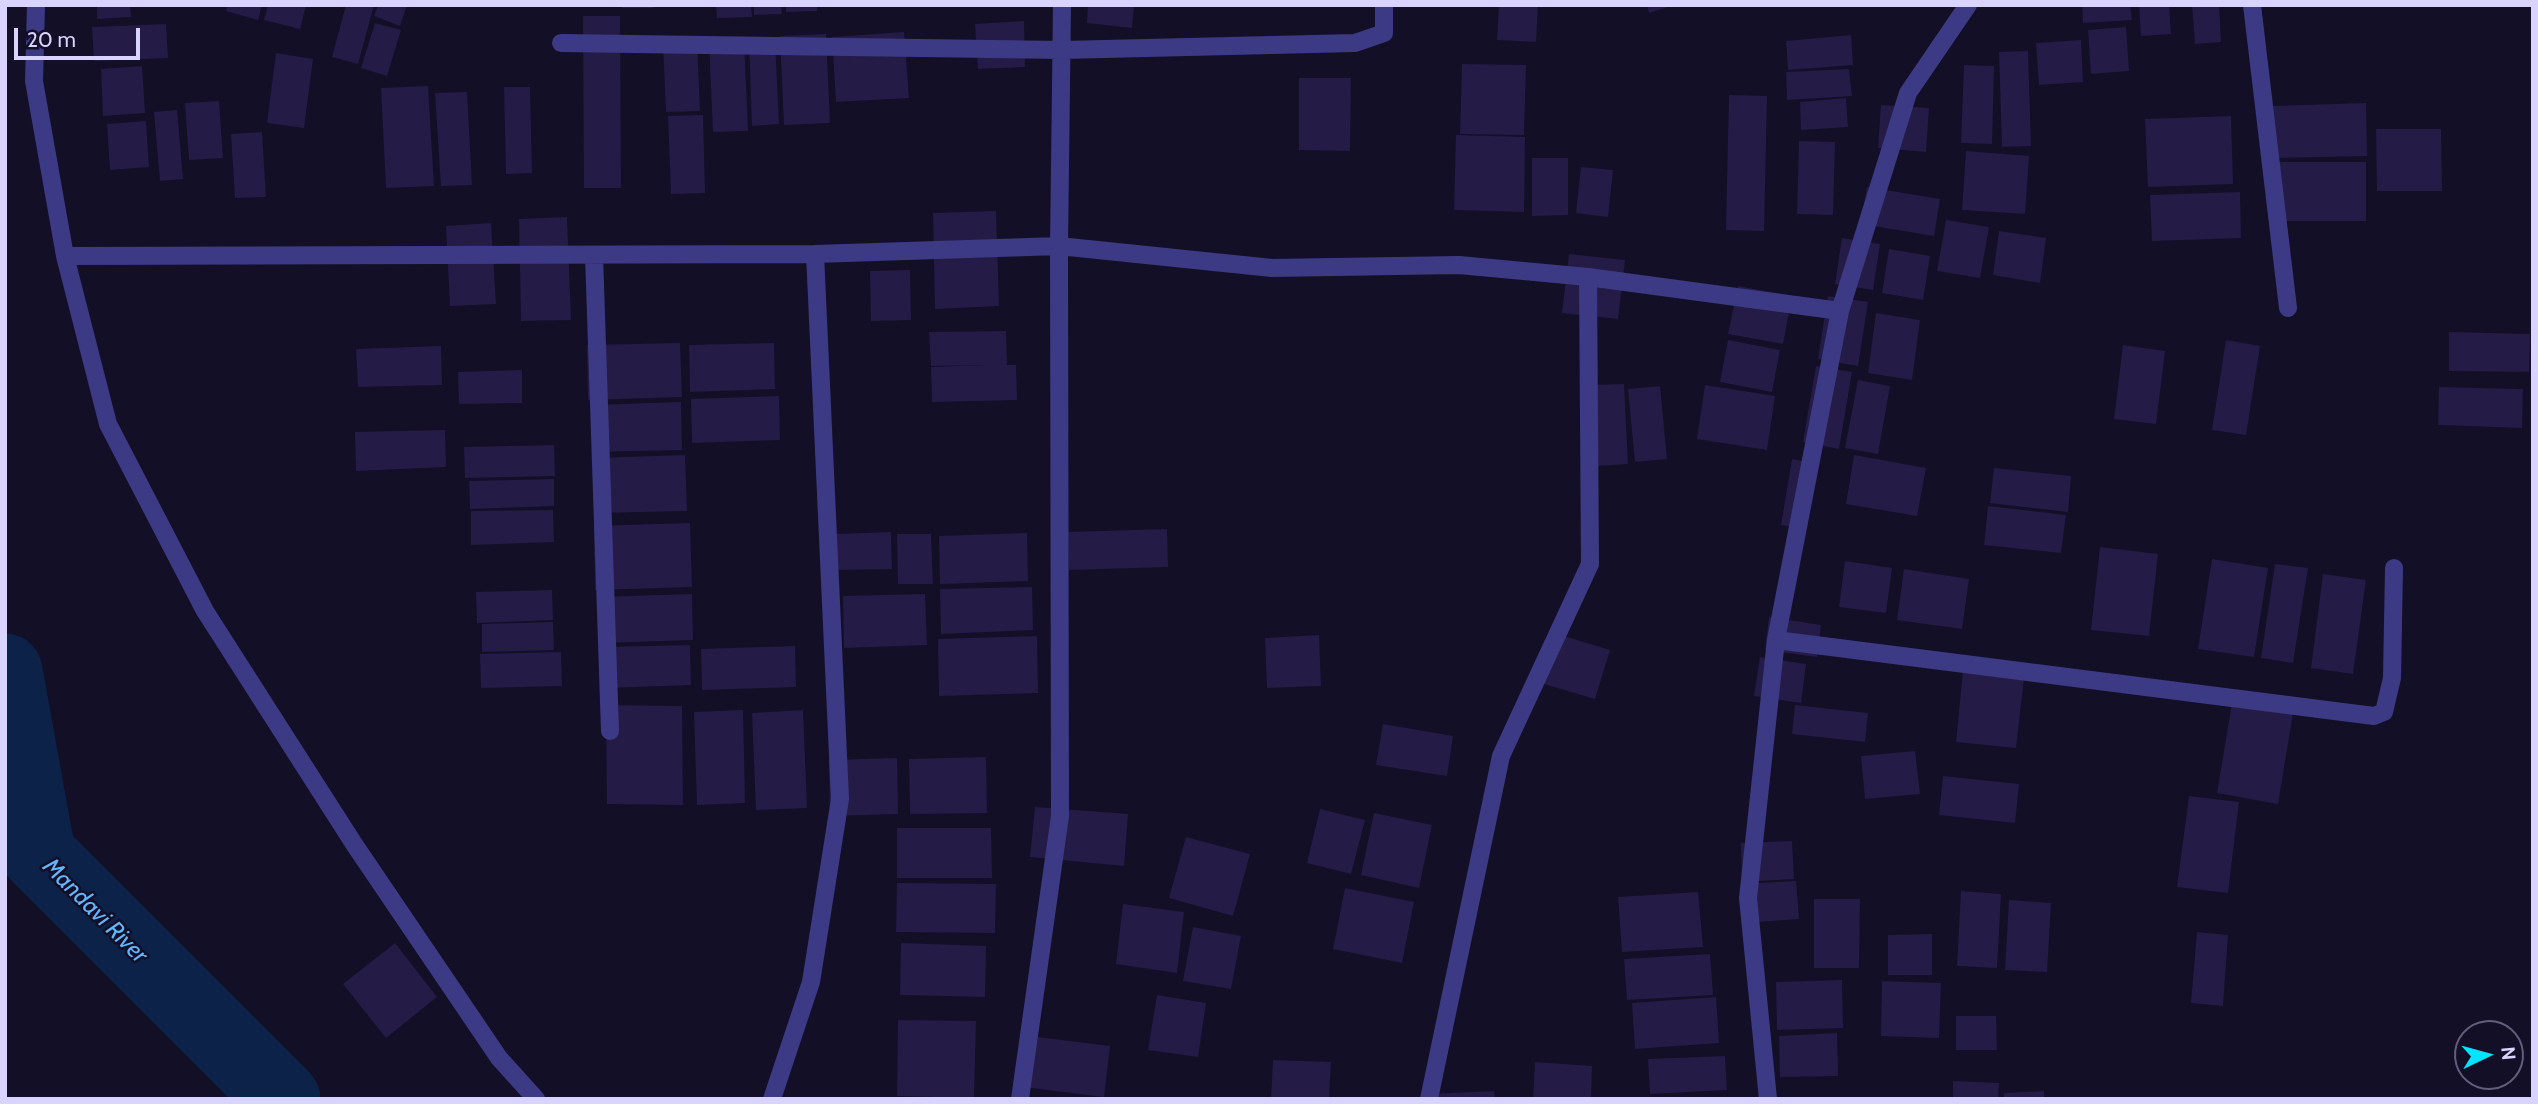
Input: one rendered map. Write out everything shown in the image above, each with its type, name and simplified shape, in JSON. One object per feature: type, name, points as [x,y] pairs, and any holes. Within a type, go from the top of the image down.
[{"type":"street","points":[[36,5],[34,81],[65,256],[108,424],[205,611],[354,844],[491,1047],[536,1099]]},
{"type":"street","points":[[1020,1099],[1060,816],[1059,246],[1062,5]]},
{"type":"street","points":[[561,43],[1063,50],[1355,43],[1384,33],[1384,5]]},
{"type":"street","points":[[1768,1099],[1748,898],[1776,639],[1840,311],[1908,93],[1968,5]]},
{"type":"street","points":[[2252,5],[2288,308]]},
{"type":"street","points":[[65,256],[815,254],[1059,246],[1272,268],[1459,265],[1588,277],[1840,311]]},
{"type":"street","points":[[772,1099],[811,982],[840,799],[815,254]]},
{"type":"street","points":[[594,255],[610,731]]},
{"type":"street","points":[[1429,1099],[1502,756],[1590,564],[1588,277]]},
{"type":"street","points":[[1776,639],[2374,716],[2384,712],[2392,678],[2394,568]]},
{"type":"building","points":[[97,5],[130,5],[131,17],[97,19]]},
{"type":"building","points":[[228,5],[262,5],[258,20],[226,11]]},
{"type":"building","points":[[268,5],[306,5],[300,29],[264,20]]},
{"type":"building","points":[[346,5],[374,5],[358,64],[332,57]]},
{"type":"building","points":[[378,5],[407,5],[400,26],[374,16]]},
{"type":"building","points":[[622,5],[653,5],[653,8],[622,8]]},
{"type":"building","points":[[716,5],[751,5],[752,17],[717,18]]},
{"type":"building","points":[[754,5],[781,5],[782,14],[754,15]]},
{"type":"building","points":[[786,5],[817,5],[817,11],[786,12]]},
{"type":"building","points":[[1088,5],[1134,5],[1132,28],[1087,23]]},
{"type":"building","points":[[1499,5],[1538,5],[1536,42],[1497,40]]},
{"type":"building","points":[[1647,5],[1671,5],[1671,6],[1649,13]]},
{"type":"building","points":[[2082,5],[2130,5],[2132,20],[2083,23]]},
{"type":"building","points":[[2139,5],[2169,5],[2171,34],[2141,36]]},
{"type":"building","points":[[2192,5],[2219,5],[2221,42],[2195,44]]},
{"type":"building","points":[[583,16],[620,16],[621,188],[584,188]]},
{"type":"building","points":[[1024,21],[1025,67],[978,69],[975,24]]},
{"type":"building","points":[[375,23],[401,30],[387,76],[361,68]]},
{"type":"building","points":[[166,24],[168,58],[94,61],[92,27]]},
{"type":"building","points":[[2126,27],[2129,71],[2091,74],[2088,30]]},
{"type":"building","points":[[904,32],[909,98],[836,102],[832,37]]},
{"type":"building","points":[[826,34],[830,123],[784,125],[780,36]]},
{"type":"building","points":[[1851,35],[1853,65],[1788,70],[1786,41]]},
{"type":"building","points":[[744,40],[748,131],[713,132],[709,41]]},
{"type":"building","points":[[2081,40],[2083,82],[2039,85],[2036,43]]},
{"type":"building","points":[[775,41],[779,124],[752,126],[749,42]]},
{"type":"building","points":[[697,42],[700,111],[666,112],[663,43]]},
{"type":"building","points":[[2028,51],[2031,146],[2002,147],[1999,52]]},
{"type":"building","points":[[276,53],[313,59],[304,128],[267,123]]},
{"type":"building","points":[[1462,64],[1526,65],[1524,135],[1460,134]]},
{"type":"building","points":[[1964,65],[1994,66],[1992,144],[1961,143]]},
{"type":"building","points":[[142,66],[145,113],[103,116],[101,69]]},
{"type":"building","points":[[1849,69],[1852,96],[1787,100],[1786,72]]},
{"type":"building","points":[[1299,78],[1351,78],[1350,151],[1299,150]]},
{"type":"building","points":[[428,86],[434,186],[386,188],[381,88]]},
{"type":"building","points":[[504,87],[530,87],[532,173],[506,174]]},
{"type":"building","points":[[467,92],[472,185],[441,186],[435,93]]},
{"type":"building","points":[[1729,95],[1767,96],[1764,231],[1726,230]]},
{"type":"building","points":[[1846,98],[1848,127],[1801,130],[1800,102]]},
{"type":"building","points":[[219,101],[223,158],[189,160],[185,103]]},
{"type":"building","points":[[2366,103],[2367,156],[2272,158],[2271,106]]},
{"type":"building","points":[[1881,105],[1929,108],[1926,152],[1878,148]]},
{"type":"building","points":[[177,110],[183,179],[160,181],[154,112]]},
{"type":"building","points":[[703,115],[705,193],[671,194],[668,116]]},
{"type":"building","points":[[2231,116],[2233,184],[2148,187],[2145,119]]},
{"type":"building","points":[[146,121],[149,167],[110,170],[107,124]]},
{"type":"building","points":[[2376,129],[2441,129],[2442,191],[2377,191]]},
{"type":"building","points":[[262,132],[266,197],[235,198],[231,134]]},
{"type":"building","points":[[1456,135],[1525,137],[1524,212],[1454,210]]},
{"type":"building","points":[[1799,141],[1835,142],[1833,215],[1797,214]]},
{"type":"building","points":[[1966,151],[2029,156],[2025,214],[1962,210]]},
{"type":"building","points":[[1532,158],[1568,158],[1568,215],[1532,216]]},
{"type":"building","points":[[2278,162],[2366,162],[2366,221],[2279,221]]},
{"type":"building","points":[[1581,167],[1613,170],[1608,217],[1576,213]]},
{"type":"building","points":[[1867,187],[1940,199],[1934,236],[1861,224]]},
{"type":"building","points":[[2240,192],[2241,238],[2152,241],[2150,195]]},
{"type":"building","points":[[996,211],[999,306],[935,309],[933,213]]},
{"type":"building","points":[[567,217],[571,320],[521,321],[519,219]]},
{"type":"building","points":[[1946,220],[1989,227],[1980,278],[1937,271]]},
{"type":"building","points":[[491,223],[496,304],[450,306],[446,226]]},
{"type":"building","points":[[1999,231],[2046,238],[2040,283],[1993,275]]},
{"type":"building","points":[[1842,238],[1880,244],[1873,290],[1835,284]]},
{"type":"building","points":[[1889,249],[1930,256],[1923,300],[1882,293]]},
{"type":"building","points":[[1569,254],[1625,260],[1618,319],[1562,313]]},
{"type":"building","points":[[910,270],[911,320],[871,321],[870,271]]},
{"type":"building","points":[[1738,286],[1792,296],[1783,344],[1728,334]]},
{"type":"building","points":[[1828,296],[1868,302],[1858,366],[1818,359]]},
{"type":"building","points":[[1876,313],[1920,320],[1912,380],[1868,373]]},
{"type":"building","points":[[1006,331],[1007,365],[1016,365],[1017,400],[932,402],[931,367],[986,365],[931,366],[929,332]]},
{"type":"building","points":[[2449,332],[2530,334],[2529,372],[2449,371]]},
{"type":"building","points":[[1728,340],[1780,350],[1772,392],[1720,382]]},
{"type":"building","points":[[2226,340],[2260,346],[2246,435],[2212,430]]},
{"type":"building","points":[[680,343],[682,397],[588,400],[587,345]]},
{"type":"building","points":[[774,343],[775,389],[690,392],[689,345]]},
{"type":"building","points":[[2123,345],[2165,351],[2156,424],[2114,419]]},
{"type":"building","points":[[441,346],[442,385],[358,387],[356,349]]},
{"type":"building","points":[[1816,366],[1852,372],[1839,449],[1803,442]]},
{"type":"building","points":[[522,370],[522,403],[459,404],[458,372]]},
{"type":"building","points":[[1858,380],[1890,386],[1878,454],[1845,448]]},
{"type":"building","points":[[1624,384],[1628,464],[1596,466],[1592,385]]},
{"type":"building","points":[[1705,385],[1775,396],[1767,450],[1697,439]]},
{"type":"building","points":[[1660,386],[1667,459],[1635,462],[1628,389]]},
{"type":"building","points":[[2439,387],[2523,389],[2522,428],[2438,425]]},
{"type":"building","points":[[779,396],[780,440],[692,443],[691,399]]},
{"type":"building","points":[[681,402],[682,450],[594,452],[593,405]]},
{"type":"building","points":[[445,430],[446,467],[356,471],[355,432]]},
{"type":"building","points":[[554,445],[555,476],[465,478],[464,447]]},
{"type":"building","points":[[685,455],[687,511],[597,513],[595,458]]},
{"type":"building","points":[[1854,455],[1926,468],[1917,516],[1846,504]]},
{"type":"building","points":[[1792,459],[1817,464],[1807,529],[1781,525]]},
{"type":"building","points":[[1994,468],[2071,476],[2068,512],[1990,503]]},
{"type":"building","points":[[554,479],[554,506],[470,509],[469,481]]},
{"type":"building","points":[[1988,506],[2066,515],[2061,553],[1984,545]]},
{"type":"building","points":[[553,510],[554,542],[471,545],[471,511]]},
{"type":"building","points":[[690,523],[692,587],[595,590],[594,526]]},
{"type":"building","points":[[1167,529],[1168,567],[1069,570],[1068,532]]},
{"type":"building","points":[[891,532],[892,569],[836,570],[835,534]]},
{"type":"building","points":[[1027,533],[1028,581],[940,584],[939,536]]},
{"type":"building","points":[[897,534],[931,534],[933,584],[898,584]]},
{"type":"building","points":[[2100,547],[2158,554],[2149,636],[2091,630]]},
{"type":"building","points":[[2212,559],[2268,568],[2254,657],[2198,649]]},
{"type":"building","points":[[1845,561],[1892,568],[1886,613],[1839,607]]},
{"type":"building","points":[[2275,564],[2308,568],[2293,663],[2261,658]]},
{"type":"building","points":[[1904,569],[1969,579],[1962,629],[1897,620]]},
{"type":"building","points":[[2323,574],[2366,580],[2353,674],[2311,668]]},
{"type":"building","points":[[1032,587],[1033,630],[941,634],[940,589]]},
{"type":"building","points":[[552,590],[553,620],[477,623],[476,592]]},
{"type":"building","points":[[692,594],[693,640],[601,643],[599,597]]},
{"type":"building","points":[[925,594],[927,645],[844,648],[843,596]]},
{"type":"building","points":[[1769,617],[1821,625],[1817,657],[1765,650]]},
{"type":"building","points":[[553,622],[554,650],[482,652],[482,624]]},
{"type":"building","points":[[1551,632],[1610,650],[1595,699],[1537,682]]},
{"type":"building","points":[[1319,635],[1321,686],[1267,688],[1265,638]]},
{"type":"building","points":[[1037,636],[1038,693],[939,696],[938,639]]},
{"type":"building","points":[[690,645],[691,685],[607,688],[606,647]]},
{"type":"building","points":[[795,646],[796,687],[702,690],[701,649]]},
{"type":"building","points":[[561,652],[562,686],[481,688],[480,654]]},
{"type":"building","points":[[1760,657],[1806,664],[1801,703],[1754,696]]},
{"type":"building","points":[[1963,671],[2024,678],[2016,748],[1956,742]]},
{"type":"building","points":[[2233,697],[2294,707],[2278,804],[2217,793]]},
{"type":"building","points":[[606,705],[682,706],[683,805],[607,804]]},
{"type":"building","points":[[1795,705],[1868,713],[1865,742],[1792,734]]},
{"type":"building","points":[[743,710],[745,803],[697,805],[694,712]]},
{"type":"building","points":[[803,710],[807,808],[756,810],[752,713]]},
{"type":"building","points":[[1383,724],[1453,736],[1447,776],[1376,765]]},
{"type":"building","points":[[1915,751],[1920,794],[1865,799],[1861,756]]},
{"type":"building","points":[[986,757],[987,813],[910,814],[909,759]]},
{"type":"building","points":[[897,758],[898,814],[830,816],[829,760]]},
{"type":"building","points":[[1943,776],[2019,784],[2015,823],[1939,815]]},
{"type":"building","points":[[2189,796],[2239,802],[2228,893],[2177,887]]},
{"type":"building","points":[[1035,807],[1128,814],[1124,866],[1030,857]]},
{"type":"building","points":[[1320,809],[1365,820],[1351,874],[1307,863]]},
{"type":"building","points":[[1374,813],[1432,825],[1419,888],[1361,875]]},
{"type":"building","points":[[897,828],[991,828],[992,878],[897,878]]},
{"type":"building","points":[[1186,837],[1250,854],[1233,916],[1169,898]]},
{"type":"building","points":[[1792,841],[1794,879],[1742,882],[1741,843]]},
{"type":"building","points":[[1796,881],[1799,919],[1743,923],[1741,884]]},
{"type":"building","points":[[897,883],[996,884],[995,933],[896,932]]},
{"type":"building","points":[[1345,888],[1414,902],[1402,963],[1333,949]]},
{"type":"building","points":[[1961,891],[2001,894],[1997,968],[1957,966]]},
{"type":"building","points":[[1698,892],[1703,947],[1622,952],[1618,897]]},
{"type":"building","points":[[1814,899],[1860,899],[1859,968],[1814,968]]},
{"type":"building","points":[[2009,900],[2051,903],[2047,972],[2005,970]]},
{"type":"building","points":[[1123,904],[1184,912],[1177,973],[1116,964]]},
{"type":"building","points":[[1193,927],[1241,936],[1231,989],[1183,981]]},
{"type":"building","points":[[2197,932],[2228,935],[2223,1006],[2191,1003]]},
{"type":"building","points":[[1932,934],[1932,975],[1888,975],[1888,935]]},
{"type":"building","points":[[395,943],[437,997],[386,1038],[343,984]]},
{"type":"building","points":[[901,943],[986,946],[985,997],[900,995]]},
{"type":"building","points":[[1710,954],[1713,995],[1627,1000],[1624,959]]},
{"type":"building","points":[[1842,980],[1843,1028],[1777,1030],[1776,982]]},
{"type":"building","points":[[1882,981],[1941,983],[1939,1038],[1881,1036]]},
{"type":"building","points":[[1157,995],[1206,1003],[1198,1057],[1148,1050]]},
{"type":"building","points":[[1716,997],[1719,1043],[1635,1049],[1632,1003]]},
{"type":"building","points":[[1956,1016],[1996,1016],[1997,1050],[1956,1050]]},
{"type":"building","points":[[898,1020],[976,1021],[974,1098],[897,1096]]},
{"type":"building","points":[[1837,1033],[1838,1076],[1780,1077],[1779,1036]]},
{"type":"building","points":[[1021,1035],[1110,1046],[1104,1097],[1015,1086]]},
{"type":"building","points":[[1725,1056],[1727,1090],[1650,1094],[1648,1059]]},
{"type":"building","points":[[1273,1060],[1331,1062],[1329,1099],[1271,1099]]},
{"type":"building","points":[[1535,1062],[1592,1066],[1591,1099],[1533,1099]]},
{"type":"building","points":[[1953,1081],[1999,1083],[1998,1099],[1953,1099]]},
{"type":"building","points":[[1494,1091],[1495,1099],[1427,1099],[1427,1094]]},
{"type":"building","points":[[2044,1091],[2044,1099],[2004,1099],[2004,1093]]},
{"type":"waterway","name":"Mandavi River","points":[[5,671],[38,854],[283,1099]]}]
